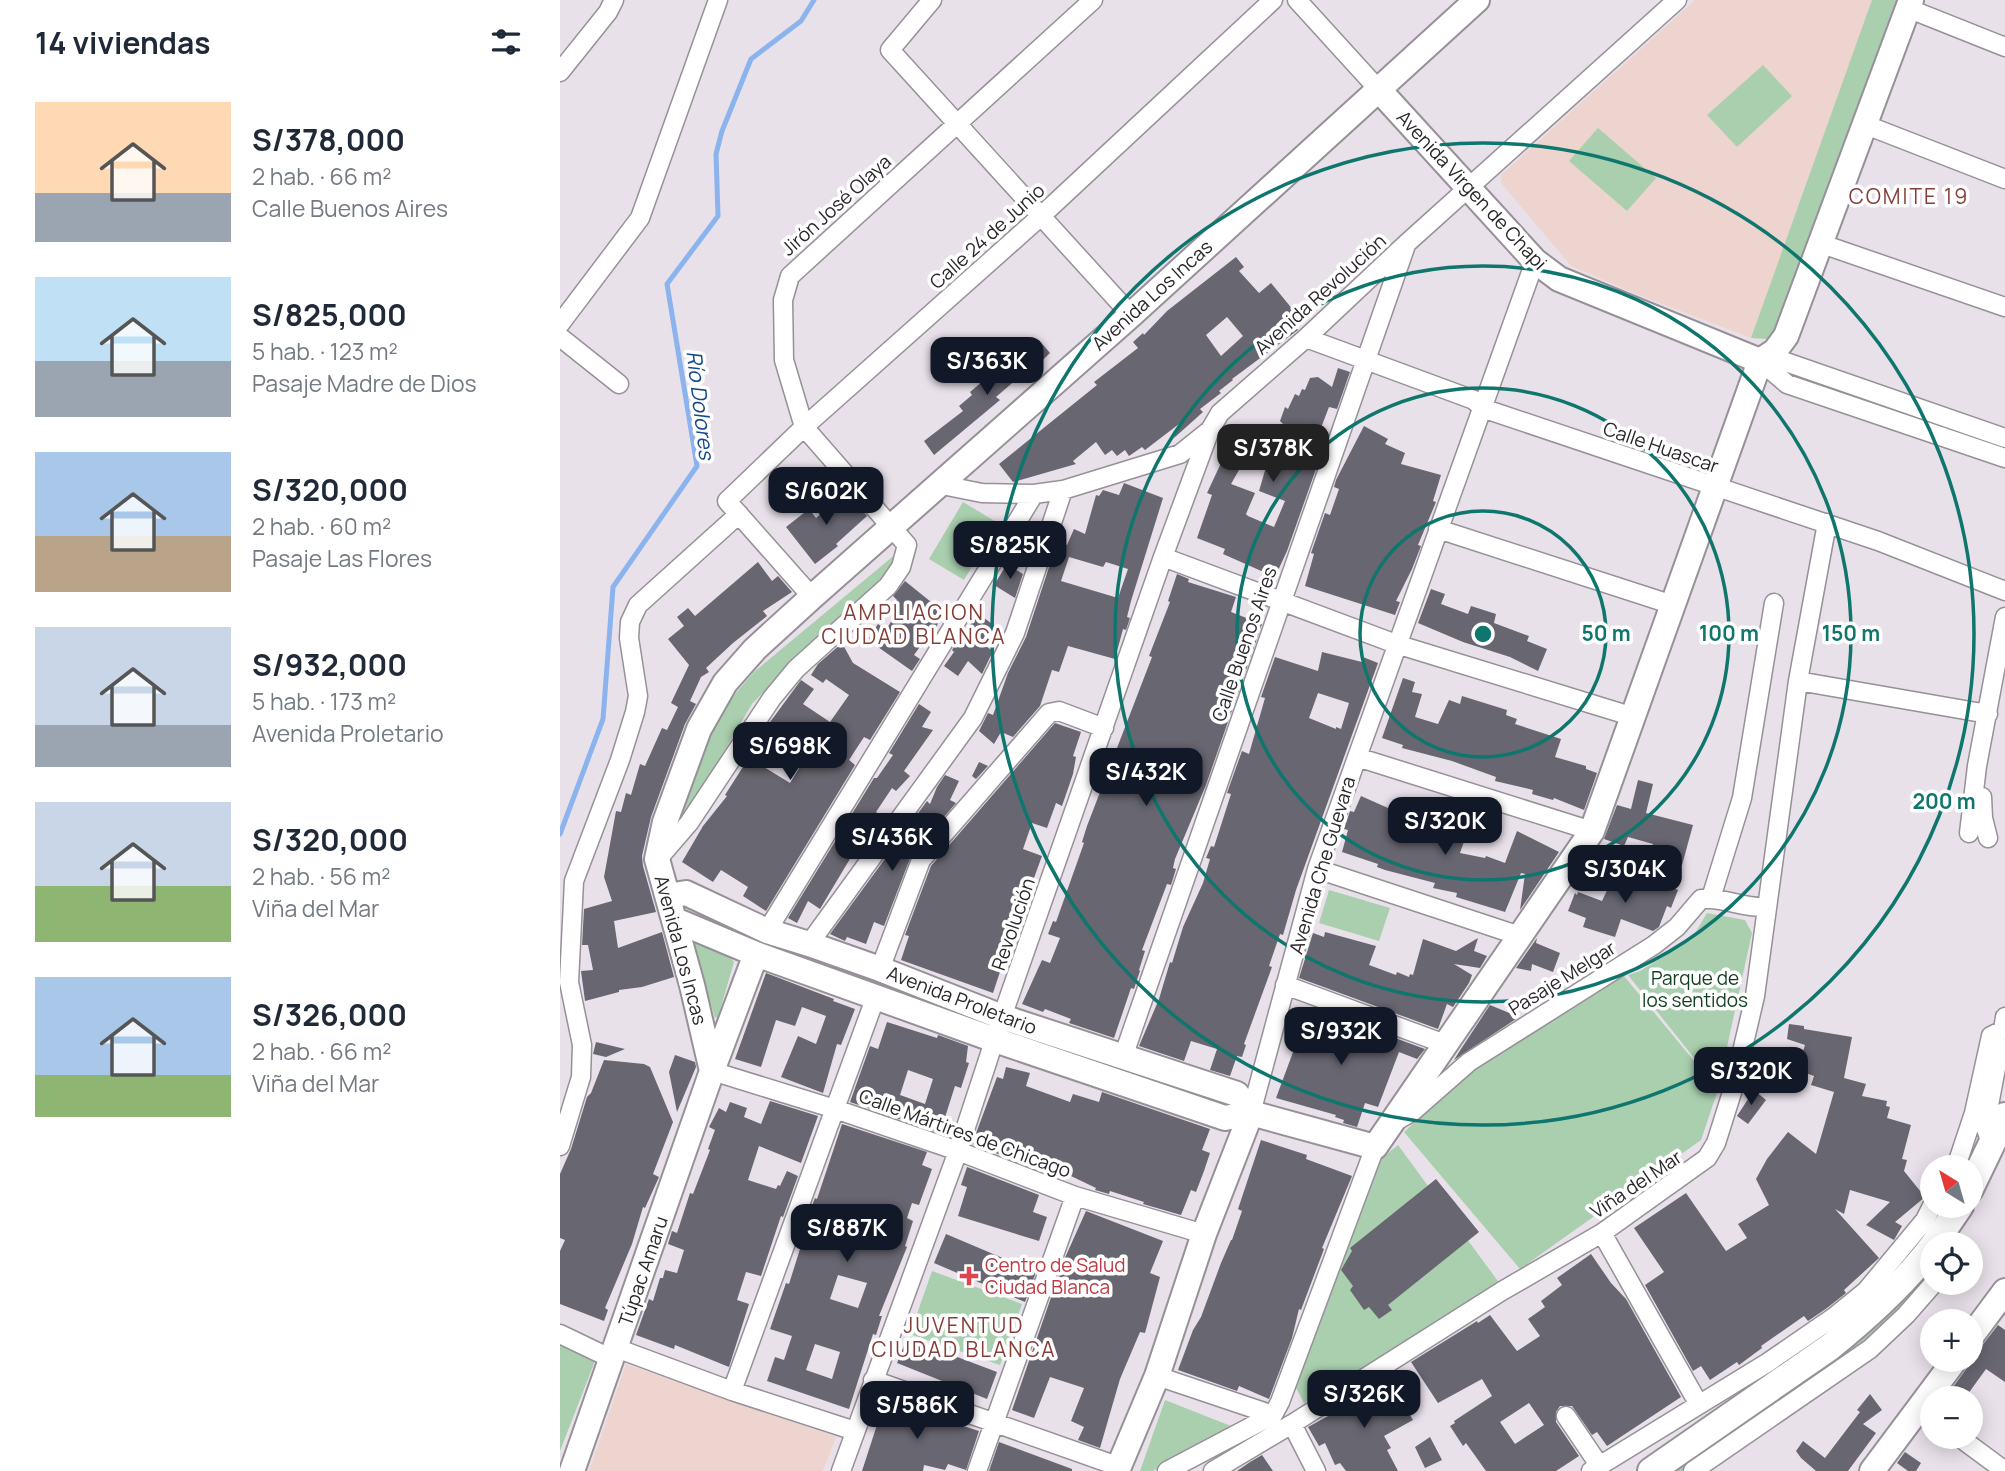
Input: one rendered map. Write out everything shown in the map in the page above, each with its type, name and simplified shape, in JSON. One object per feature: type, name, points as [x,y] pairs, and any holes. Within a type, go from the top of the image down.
[{"type":"main road","points":[[1983,1164],[2005,1116]]},
{"type":"main road","points":[[1654,1470],[1773,1373],[1829,1347],[1934,1229]]},
{"type":"street","points":[[560,72],[608,12],[614,0]]},
{"type":"street","points":[[560,324],[640,218],[718,0]]},
{"type":"street","points":[[932,0],[890,50],[1131,315]]},
{"type":"street","name":"Jirón José Olaya","points":[[657,859],[689,823],[772,698],[796,669],[888,586],[901,567],[907,545],[804,427],[784,360],[783,300],[790,276],[1093,0]]},
{"type":"street","name":"Calle 24 de Junio","points":[[560,1146],[581,1077],[582,1045],[569,982],[573,881],[620,760],[635,712],[638,696],[629,638],[630,622],[638,605],[733,507],[804,427],[1040,216],[1273,0]]},
{"type":"street","name":"Avenida Virgen de Chapi","points":[[1297,0],[1535,261],[1559,279],[1760,361],[1787,384],[2005,458]]},
{"type":"street","name":"Avenida Los Incas","points":[[712,1071],[675,920],[657,859],[665,822],[699,729],[725,683],[755,649],[812,597],[1131,315],[1477,0]]},
{"type":"street","name":"Avenida Revolución","points":[[937,484],[982,493],[1034,494],[1063,490],[1180,454],[1210,430],[1220,413],[1677,0]]},
{"type":"street","points":[[1167,1471],[1273,1415],[1380,1137],[1592,831],[1760,361],[1775,351],[1786,336],[1909,4],[2005,47]]},
{"type":"street","points":[[1866,125],[2005,179]]},
{"type":"street","name":"Calle Buenos Aires","points":[[1123,1057],[1406,244]]},
{"type":"street","points":[[1822,244],[2005,307]]},
{"type":"street","name":"Avenida Che Guevara","points":[[1119,1469],[1157,1376],[1203,1234],[1251,1113],[1317,869],[1535,261]]},
{"type":"street","points":[[560,337],[619,384]]},
{"type":"street","name":"Calle Huascar","points":[[1306,338],[1474,400],[1482,408],[1714,488],[1827,523],[2005,591]]},
{"type":"street","name":"Avenida Virgen de Chapi","points":[[1760,361],[1783,361],[2005,438]]},
{"type":"street","name":"Revolución","points":[[841,1471],[958,1151],[1163,557],[1210,430]]},
{"type":"street","points":[[809,944],[973,718],[1015,633],[1063,490]]},
{"type":"street","points":[[767,931],[1034,494]]},
{"type":"street","points":[[733,507],[812,597]]},
{"type":"street","name":"Viña del Mar","points":[[1213,1471],[1491,1298],[1602,1233],[1700,1165],[1716,1143],[1734,1086],[1755,996],[1798,681],[1827,523]]},
{"type":"street","points":[[1438,529],[1673,605]]},
{"type":"street","points":[[1163,557],[1396,644],[1634,717]]},
{"type":"street","points":[[1767,907],[1754,908],[1711,898],[1742,798],[1773,603]]},
{"type":"street","points":[[1969,833],[1977,766],[2005,617]]},
{"type":"street","points":[[1798,681],[1988,714]]},
{"type":"street","points":[[880,969],[921,860],[1049,713],[1059,711],[1104,728]]},
{"type":"street","points":[[1357,757],[1592,831]]},
{"type":"street","points":[[1977,766],[1988,838]]},
{"type":"street","points":[[1317,869],[1520,936]]},
{"type":"street","name":"Avenida Proletario","points":[[667,896],[687,893],[767,931],[880,969],[999,1029],[1225,1118],[1251,1113],[1380,1137]]},
{"type":"street","name":"Pasaje Melgar","points":[[1380,1137],[1469,1062],[1654,945],[1677,927],[1701,899],[1711,898]]},
{"type":"street","name":"Avenida Proletario","points":[[675,920],[756,954],[876,996],[999,1029],[1123,1057],[1237,1094],[1251,1113]]},
{"type":"street","name":"Túpac Amaru","points":[[572,1471],[712,1071],[756,954]]},
{"type":"street","points":[[1285,985],[1445,1044]]},
{"type":"street","points":[[732,1391],[876,996]]},
{"type":"street","points":[[1992,1146],[1984,1126],[2004,1023]]},
{"type":"street","points":[[1960,1155],[1974,1113],[1991,1036],[2004,1023]]},
{"type":"street","name":"Calle Mártires de Chicago","points":[[712,1071],[835,1108],[1075,1196],[1203,1234]]},
{"type":"street","points":[[977,1471],[1075,1196]]},
{"type":"street","points":[[1602,1233],[1698,1404]]},
{"type":"street","points":[[1693,1471],[1870,1349],[1924,1295]]},
{"type":"street","points":[[1983,1324],[2000,1306]]},
{"type":"street","points":[[560,1334],[614,1354],[855,1431]]},
{"type":"street","points":[[1566,1416],[1595,1468],[1698,1404],[1773,1373]]},
{"type":"street","points":[[1157,1376],[1273,1415]]},
{"type":"street","points":[[873,1380],[1119,1469]]},
{"type":"street","points":[[1872,1471],[1920,1419]]},
{"type":"street","points":[[1292,1424],[1316,1471]]},
{"type":"street","points":[[1975,1449],[2005,1471]]},
{"type":"shaded area","points":[[1695,0],[1898,0],[1768,339],[1751,338],[1571,266],[1501,183],[1501,175]]},
{"type":"shaded area","points":[[626,1364],[836,1437],[823,1471],[589,1471]]},
{"type":"green space","points":[[1872,0],[1898,0],[1777,330],[1768,339],[1751,338]]},
{"type":"green space","points":[[1763,65],[1792,96],[1737,147],[1707,115]]},
{"type":"green space","points":[[1598,128],[1656,178],[1627,211],[1569,161]]},
{"type":"green space","points":[[963,502],[998,523],[964,580],[929,559]]},
{"type":"green space","points":[[897,553],[886,580],[787,668],[752,704],[684,819],[678,816],[701,750],[722,709],[754,672]]},
{"type":"green space","points":[[1329,890],[1390,908],[1379,941],[1319,923]]},
{"type":"green space","name":"Parque de los sentidos","points":[[1707,913],[1745,920],[1752,933],[1718,1088],[1628,975],[1640,971],[1691,940]]},
{"type":"green space","points":[[695,941],[730,957],[734,962],[718,1017],[715,1018],[692,945]]},
{"type":"green space","points":[[1624,976],[1718,1090],[1701,1140],[1520,1269],[1404,1132],[1471,1071]]},
{"type":"green space","points":[[1398,1145],[1500,1284],[1304,1403],[1295,1386],[1377,1162]]},
{"type":"green space","points":[[932,1271],[1022,1304],[1000,1365],[910,1334]]},
{"type":"green space","points":[[1920,1282],[1920,1291],[1870,1343],[1777,1409],[1682,1471],[1673,1471],[1840,1352]]},
{"type":"green space","points":[[560,1341],[597,1356],[560,1451]]},
{"type":"green space","points":[[1165,1400],[1231,1426],[1153,1471],[1140,1471]]},
{"type":"building","points":[[1236,257],[1244,267],[1239,271],[1259,293],[1271,283],[1303,322],[1296,327],[1298,330],[1232,379],[1219,391],[1221,393],[1200,409],[1203,412],[1174,438],[1179,424],[1145,450],[1142,447],[1129,456],[1125,450],[1117,456],[1112,450],[1105,455],[1096,442],[1073,461],[1076,464],[1013,482],[999,464],[1097,385],[1094,382],[1138,348],[1133,342],[1143,333],[1144,335],[1167,311]],"holes":[[[1227,317],[1243,336],[1221,356],[1206,335]]]},
{"type":"building","points":[[1039,340],[1050,353],[1021,381],[1018,378],[996,397],[1000,400],[934,455],[924,441],[963,411],[959,406],[972,395],[970,392],[983,381],[987,385]]},
{"type":"building","points":[[1338,368],[1350,372],[1337,409],[1329,407],[1319,433],[1327,438],[1287,551],[1275,577],[1223,554],[1225,549],[1197,538],[1212,495],[1207,493],[1222,461],[1239,470],[1231,484],[1255,493],[1246,514],[1274,527],[1285,501],[1259,491],[1271,450],[1276,439],[1305,446],[1280,421],[1285,407],[1288,409],[1295,394],[1299,396],[1302,389],[1305,390],[1310,378],[1318,377],[1332,387]]},
{"type":"building","points":[[1364,426],[1388,439],[1385,444],[1405,453],[1401,464],[1441,475],[1433,501],[1436,502],[1418,545],[1421,546],[1412,569],[1396,601],[1400,602],[1395,615],[1305,586],[1314,554],[1311,553],[1325,513],[1330,515],[1339,489],[1334,487],[1336,480]]},
{"type":"building","points":[[1124,483],[1163,498],[1131,601],[1127,617],[1130,618],[1126,630],[1123,629],[1115,659],[1068,646],[1059,672],[1052,670],[1040,706],[1013,737],[1001,732],[994,744],[979,731],[988,713],[993,715],[1008,673],[1026,637],[1057,543],[1067,545],[1074,529],[1085,534],[1096,495],[1099,496],[1103,490],[1119,495]],"holes":[[[1069,557],[1103,567],[1106,562],[1128,569],[1118,598],[1061,581]]]},
{"type":"building","points":[[846,492],[867,516],[836,544],[838,546],[815,564],[786,527],[809,509],[816,518]]},
{"type":"building","points":[[758,562],[772,581],[778,576],[792,592],[763,611],[767,616],[733,643],[706,668],[709,672],[701,677],[690,701],[696,704],[685,724],[651,817],[642,856],[656,912],[614,921],[618,948],[662,932],[674,977],[585,1001],[581,971],[593,970],[588,945],[582,945],[584,909],[612,901],[604,877],[616,811],[621,812],[626,793],[631,795],[640,764],[645,766],[662,728],[667,730],[678,707],[671,703],[689,665],[668,639],[684,626],[677,617],[688,608],[695,616]]},
{"type":"building","points":[[1007,564],[1023,574],[1015,598],[994,585]]},
{"type":"building","points":[[1177,574],[1189,579],[1188,582],[1236,597],[1231,612],[1262,624],[1206,785],[1175,859],[1173,868],[1176,869],[1171,885],[1167,884],[1142,950],[1145,951],[1140,971],[1134,989],[1131,988],[1114,1038],[1069,1023],[1071,1019],[1045,1009],[1043,1012],[1022,1004],[1042,960],[1050,963],[1060,938],[1048,934],[1053,921],[1056,922],[1084,843],[1082,842],[1087,826],[1152,657],[1149,656],[1170,602],[1168,601]]},
{"type":"building","points":[[905,581],[941,610],[935,634],[933,637],[929,634],[914,655],[920,659],[912,671],[868,640],[878,624],[886,630],[898,610],[893,603],[897,600],[893,596]]},
{"type":"building","points":[[1431,589],[1445,594],[1441,604],[1468,614],[1471,606],[1496,614],[1494,623],[1529,636],[1527,641],[1547,649],[1538,671],[1510,657],[1463,642],[1418,623]]},
{"type":"building","points":[[976,612],[995,626],[981,643],[993,651],[982,674],[968,661],[958,676],[944,666]]},
{"type":"building","points":[[842,643],[853,663],[900,692],[870,740],[864,737],[849,760],[855,765],[766,911],[743,896],[748,887],[721,870],[713,882],[682,862],[703,826],[727,796],[725,795],[764,734],[762,733],[801,680],[814,689],[803,704],[830,722],[849,695],[826,679],[823,683],[811,675],[818,664]],"holes":[[[779,743],[804,760],[790,783],[764,767]]]},
{"type":"building","points":[[1322,652],[1362,662],[1363,657],[1378,663],[1296,890],[1283,935],[1280,934],[1242,1057],[1237,1056],[1230,1076],[1210,1070],[1217,1049],[1191,1041],[1184,1061],[1139,1046],[1159,999],[1183,927],[1203,883],[1210,859],[1206,858],[1211,846],[1214,847],[1231,794],[1227,793],[1242,751],[1249,754],[1265,698],[1261,697],[1275,657],[1318,671]],"holes":[[[1318,693],[1349,703],[1341,729],[1309,718]]]},
{"type":"building","points":[[1403,678],[1415,682],[1412,692],[1422,694],[1415,717],[1438,724],[1449,700],[1460,704],[1462,696],[1507,710],[1506,715],[1517,719],[1515,724],[1561,739],[1555,757],[1586,766],[1586,769],[1597,773],[1584,810],[1554,798],[1553,800],[1532,794],[1533,790],[1495,781],[1496,777],[1452,761],[1402,748],[1403,745],[1382,738]]},
{"type":"building","points":[[919,704],[931,712],[922,727],[933,730],[904,771],[910,776],[896,791],[892,788],[876,812],[886,818],[869,843],[863,837],[820,909],[808,901],[797,923],[788,918],[874,778],[877,778],[893,755],[889,753]]},
{"type":"building","points":[[1055,723],[1081,732],[1073,756],[1076,757],[1073,774],[1062,806],[1056,803],[1047,828],[1032,823],[1023,849],[1042,856],[1026,900],[1024,899],[993,993],[901,960],[909,936],[905,935],[931,866]]},
{"type":"building","points":[[979,762],[988,766],[976,779],[972,776]]},
{"type":"building","points":[[945,775],[959,781],[950,800],[956,803],[911,856],[884,926],[874,922],[866,944],[847,937],[845,941],[830,934],[890,852],[906,858],[929,831],[911,823],[927,801],[930,804]]},
{"type":"building","points":[[1638,780],[1653,784],[1646,813],[1693,825],[1682,865],[1668,861],[1671,852],[1652,847],[1653,844],[1628,837],[1624,846],[1604,839],[1617,805],[1631,809]]},
{"type":"building","points":[[1361,796],[1406,816],[1402,828],[1438,842],[1448,842],[1454,826],[1468,830],[1460,853],[1485,858],[1486,856],[1505,863],[1517,831],[1559,852],[1520,910],[1525,874],[1521,873],[1505,912],[1456,897],[1457,893],[1433,888],[1435,883],[1385,870],[1377,867],[1378,864],[1342,852],[1348,830],[1344,829],[1350,811],[1354,812]]},
{"type":"building","points":[[1630,874],[1651,883],[1653,879],[1678,890],[1671,908],[1667,906],[1659,927],[1653,931],[1621,919],[1615,937],[1583,927],[1586,918],[1568,911],[1575,893],[1602,901],[1613,878],[1626,884]]},
{"type":"building","points":[[1325,932],[1376,946],[1369,965],[1409,977],[1410,974],[1413,975],[1423,939],[1456,951],[1478,938],[1474,951],[1487,956],[1480,968],[1454,964],[1472,975],[1453,1007],[1447,1004],[1438,1029],[1299,978],[1313,933],[1324,937]]},
{"type":"building","points":[[1537,938],[1536,943],[1560,953],[1553,972],[1532,964],[1531,971],[1516,968]]},
{"type":"building","points":[[766,973],[855,1009],[841,1045],[837,1044],[823,1093],[781,1077],[798,1036],[816,1044],[826,1016],[802,1007],[795,1026],[776,1020],[761,1067],[735,1059]]},
{"type":"building","points":[[1490,1005],[1519,1017],[1454,1060],[1461,1049]]},
{"type":"building","points":[[1311,1007],[1425,1049],[1417,1059],[1399,1052],[1378,1107],[1365,1103],[1357,1127],[1343,1123],[1344,1120],[1335,1117],[1336,1115],[1276,1098],[1299,1036],[1303,1038]]},
{"type":"building","points":[[887,1022],[968,1046],[966,1062],[969,1063],[961,1088],[955,1086],[940,1133],[850,1102],[870,1046],[878,1049]],"holes":[[[908,1070],[933,1079],[925,1104],[900,1095]]]},
{"type":"building","points":[[1789,1024],[1852,1037],[1844,1078],[1866,1084],[1862,1096],[1887,1101],[1886,1106],[1890,1107],[1887,1118],[1911,1125],[1902,1159],[1907,1160],[1904,1171],[1920,1191],[1920,1201],[1895,1222],[1902,1226],[1894,1240],[1866,1225],[1890,1202],[1850,1190],[1844,1214],[1835,1209],[1879,1258],[1844,1290],[1846,1293],[1827,1308],[1808,1321],[1804,1316],[1739,1365],[1737,1362],[1710,1380],[1701,1366],[1693,1371],[1645,1285],[1664,1272],[1634,1228],[1686,1193],[1726,1251],[1747,1238],[1738,1224],[1769,1205],[1756,1179],[1767,1159],[1788,1132],[1816,1154],[1834,1092],[1811,1085],[1814,1076],[1797,1070],[1805,1045],[1787,1039]]},
{"type":"building","points":[[596,1042],[625,1049],[606,1057],[593,1054]]},
{"type":"building","points":[[675,1055],[695,1062],[696,1067],[677,1112],[669,1072]]},
{"type":"building","points":[[604,1060],[650,1067],[673,1122],[653,1174],[659,1177],[645,1208],[643,1207],[632,1244],[605,1308],[608,1310],[604,1321],[560,1304],[560,1251],[565,1240],[560,1238],[560,1174],[571,1149],[587,1097]]},
{"type":"building","points":[[1006,1067],[1030,1073],[1026,1086],[1070,1102],[1073,1094],[1099,1102],[1102,1092],[1210,1129],[1202,1150],[1210,1153],[1204,1171],[1196,1192],[1191,1190],[1181,1215],[1110,1191],[1109,1194],[1095,1190],[1096,1188],[1048,1165],[1025,1157],[1022,1163],[972,1144],[997,1077],[1003,1079]]},
{"type":"building","points":[[1754,1090],[1766,1100],[1748,1124],[1737,1116]]},
{"type":"building","points":[[770,1101],[818,1116],[801,1163],[759,1146],[748,1180],[776,1189],[787,1171],[798,1176],[761,1276],[746,1272],[737,1300],[749,1304],[729,1367],[675,1345],[674,1349],[636,1335],[649,1299],[653,1301],[665,1270],[677,1273],[684,1250],[668,1244],[672,1231],[677,1233],[690,1193],[693,1194],[710,1150],[708,1149],[715,1130],[709,1127],[719,1108],[726,1112],[730,1102],[747,1108],[744,1117],[761,1124]]},
{"type":"building","points":[[842,1124],[927,1152],[922,1165],[932,1169],[919,1205],[912,1203],[907,1218],[913,1221],[905,1246],[907,1247],[879,1316],[882,1316],[876,1335],[873,1334],[849,1409],[767,1381],[775,1357],[784,1360],[792,1336],[770,1329],[786,1283],[789,1284],[811,1214],[809,1213],[815,1198],[817,1199]],"holes":[[[838,1275],[867,1283],[858,1308],[830,1299]],[[815,1344],[840,1352],[832,1379],[806,1370]]]},
{"type":"building","points":[[1261,1140],[1307,1155],[1306,1159],[1352,1176],[1322,1248],[1324,1249],[1301,1310],[1299,1309],[1292,1338],[1269,1399],[1239,1386],[1237,1391],[1178,1370],[1232,1240],[1242,1211],[1238,1209]]},
{"type":"building","points":[[967,1167],[1039,1195],[1033,1212],[1047,1217],[1039,1241],[958,1216],[967,1187],[961,1185]]},
{"type":"building","points":[[1436,1179],[1479,1232],[1388,1305],[1392,1310],[1379,1319],[1369,1307],[1364,1310],[1350,1290],[1353,1286],[1341,1270],[1352,1251],[1350,1248]]},
{"type":"building","points":[[1086,1211],[1163,1241],[1150,1273],[1160,1277],[1145,1333],[1140,1332],[1120,1379],[1100,1448],[1078,1440],[1084,1427],[1071,1421],[1084,1388],[1050,1377],[1034,1418],[1012,1410],[1064,1260]]},
{"type":"building","points":[[946,1234],[1036,1272],[1025,1302],[934,1263]]},
{"type":"building","points":[[1591,1254],[1626,1299],[1681,1397],[1607,1446],[1597,1432],[1592,1435],[1572,1406],[1560,1406],[1556,1412],[1556,1422],[1579,1456],[1556,1471],[1486,1471],[1466,1443],[1463,1446],[1450,1426],[1492,1396],[1482,1379],[1438,1403],[1411,1362],[1490,1315],[1517,1351],[1540,1336],[1528,1319],[1545,1307],[1541,1301],[1562,1285],[1557,1278]],"holes":[[[1529,1403],[1544,1425],[1515,1444],[1500,1422]]]},
{"type":"building","points":[[1998,1325],[2005,1330],[2005,1382],[1986,1369],[1974,1386],[1954,1386],[1964,1372],[1983,1372],[1983,1344]]},
{"type":"building","points":[[907,1338],[997,1372],[987,1399],[897,1363]]},
{"type":"building","points":[[1387,1378],[1413,1420],[1384,1436],[1391,1448],[1387,1450],[1398,1471],[1346,1471],[1340,1463],[1335,1465],[1325,1443],[1319,1446],[1308,1427],[1350,1404],[1349,1401]]},
{"type":"building","points":[[1870,1394],[1882,1410],[1863,1424],[1876,1433],[1848,1471],[1816,1471],[1801,1458],[1796,1451],[1803,1441],[1825,1458],[1860,1412],[1857,1410]]},
{"type":"building","points":[[886,1397],[911,1405],[910,1409],[979,1431],[966,1470],[948,1464],[945,1470],[924,1465],[923,1471],[862,1471]]},
{"type":"building","points":[[1430,1437],[1442,1460],[1425,1468],[1415,1447]]},
{"type":"building","points":[[999,1442],[1072,1469],[1072,1471],[989,1471]]},
{"type":"building","points":[[1905,1452],[1921,1463],[1916,1471],[1908,1471],[1897,1463]]},
{"type":"building","points":[[1262,1455],[1273,1471],[1237,1471],[1250,1462]]},
{"type":"waterway","name":"Río Dolores","points":[[560,834],[603,719],[613,587],[697,466],[667,284],[718,216],[716,154],[722,131],[751,59],[801,21],[814,0]]},
{"type":"place","name":"Centro de Salud Ciudad Blanca","points":[[969,1276]]},
{"type":"district","name":"COMITE 19","points":[[1909,196]]},
{"type":"district","name":"AMPLIACION CIUDAD BLANCA","points":[[914,624]]},
{"type":"district","name":"JUVENTUD CIUDAD BLANCA","points":[[964,1337]]}]
